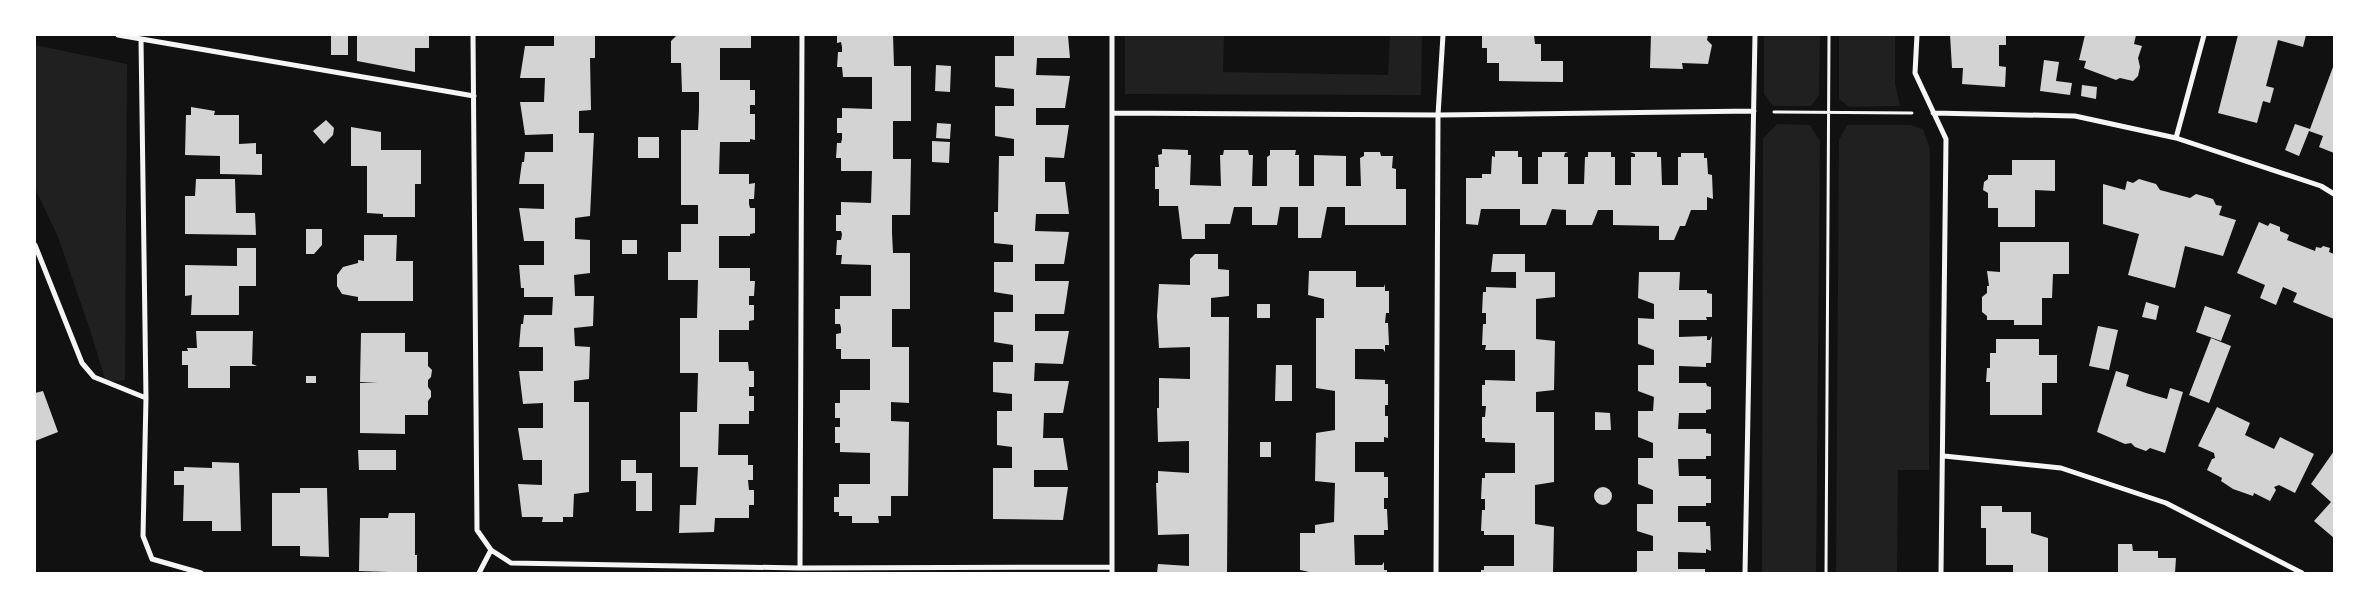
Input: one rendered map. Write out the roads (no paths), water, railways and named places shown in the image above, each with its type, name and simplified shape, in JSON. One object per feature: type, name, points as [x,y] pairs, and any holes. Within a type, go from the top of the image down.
[{"type":"street","points":[[118,35],[474,96]]},
{"type":"street","points":[[473,35],[477,530],[491,550],[511,564],[1112,570],[1112,35]]},
{"type":"street","points":[[800,568],[802,35]]},
{"type":"street","points":[[1436,573],[1438,115],[1443,35]]},
{"type":"street","points":[[1745,573],[1755,35]]},
{"type":"street","points":[[1917,35],[1915,73],[1946,139],[1942,573]]},
{"type":"street","points":[[2176,138],[2204,35]]},
{"type":"street","points":[[141,39],[146,398],[144,536],[152,559],[202,573]]},
{"type":"street","points":[[1112,113],[1438,115],[1754,111]]},
{"type":"street","points":[[1933,113],[2075,116],[2176,138],[2321,186],[2334,194]]},
{"type":"street","points":[[35,245],[82,363],[94,377],[146,398]]},
{"type":"street","points":[[1944,456],[2062,468],[2166,503],[2302,573]]},
{"type":"street","points":[[479,573],[491,550]]}]
